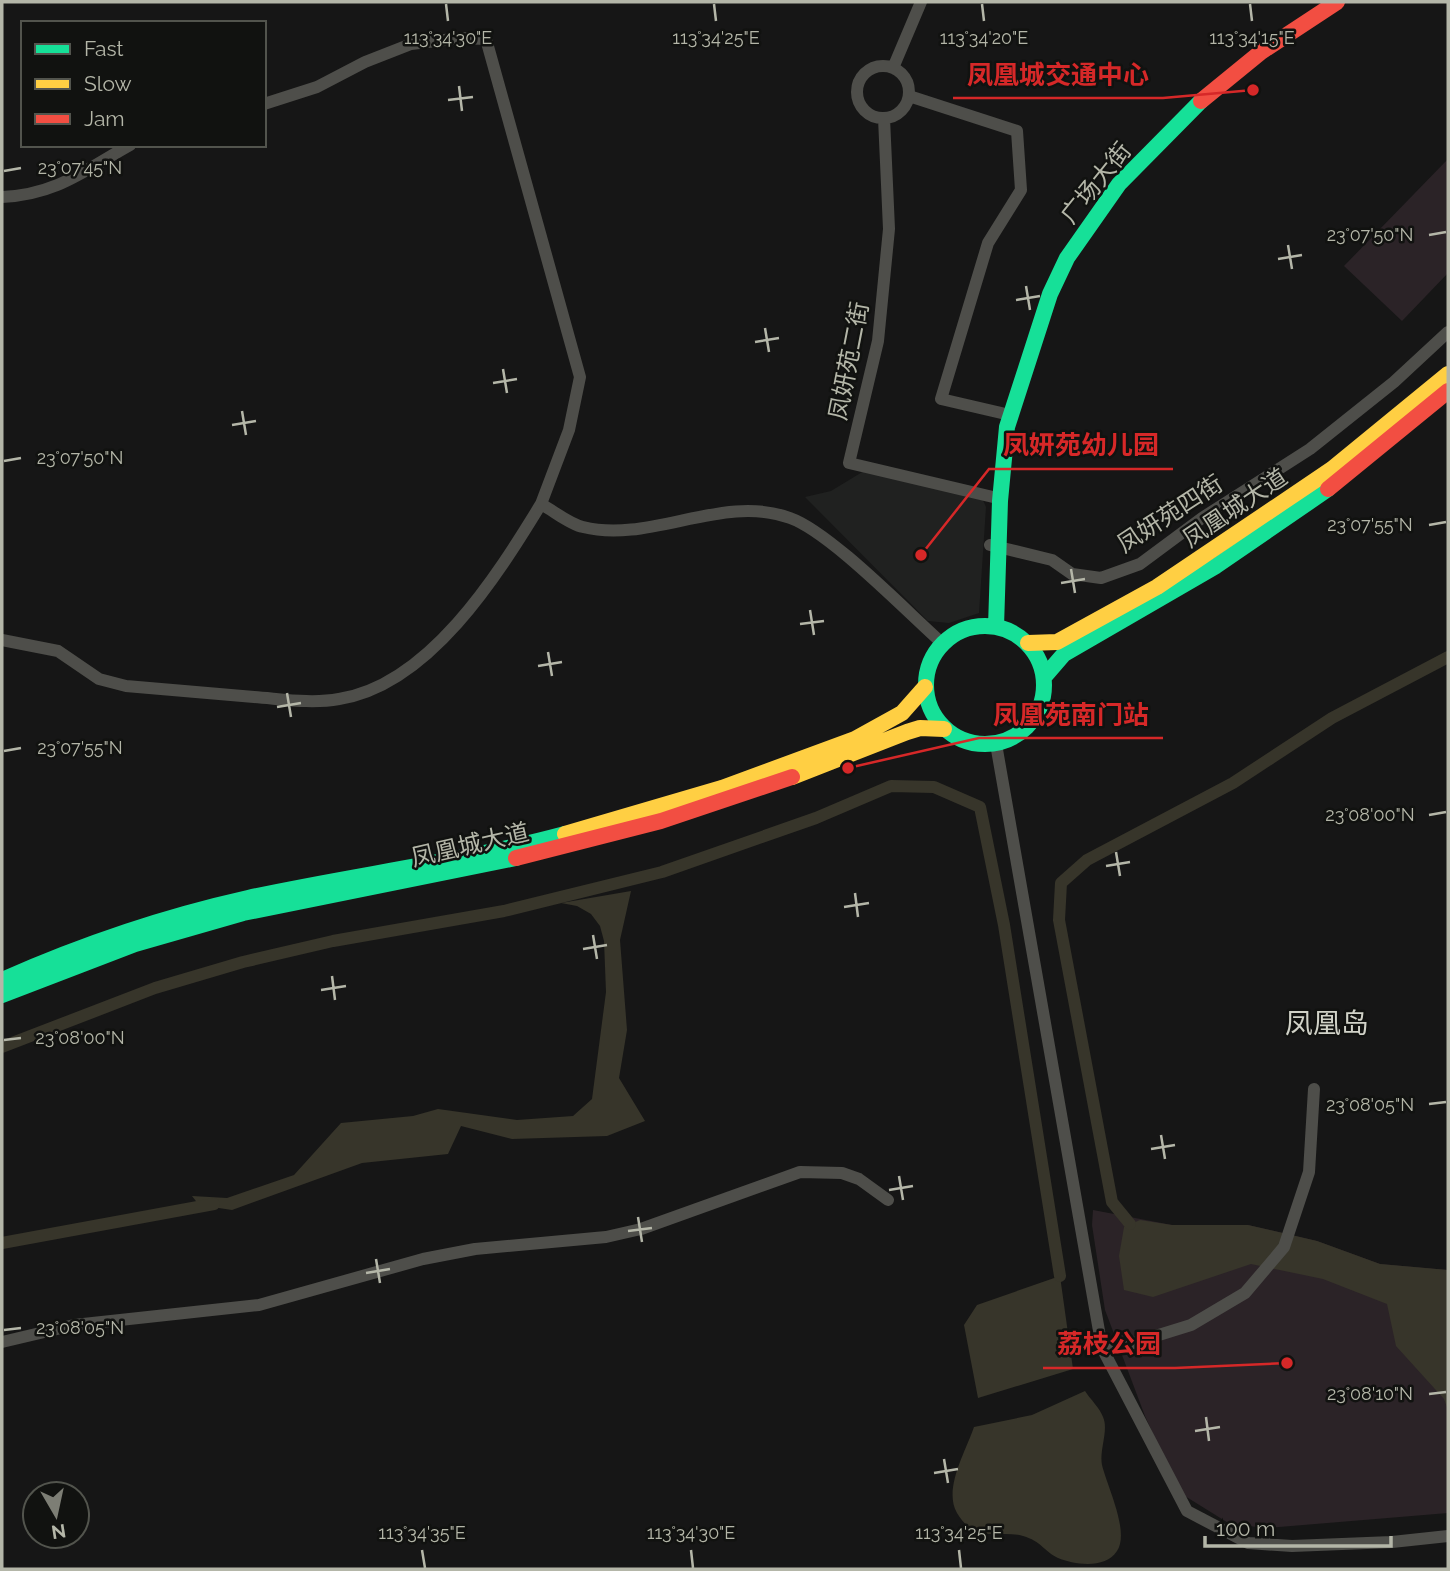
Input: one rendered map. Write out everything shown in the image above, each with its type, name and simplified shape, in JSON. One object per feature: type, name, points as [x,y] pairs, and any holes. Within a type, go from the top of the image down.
[{"type":"main road","name":"广场大街","points":[[991,626],[1000,469],[1010,415],[1066,260],[1093,215],[1186,112],[1297,24],[1337,2]]},
{"type":"main road","name":"凤凰城大道","points":[[1028,643],[1056,642],[1157,587],[1332,469],[1448,374]]},
{"type":"main road","name":"凤凰城大道","points":[[1045,677],[1054,662],[1064,654],[1150,607],[1287,518],[1397,437],[1448,391]]},
{"type":"main road","name":"广场大街","points":[[995,546],[993,496],[994,481],[1000,469]]},
{"type":"main road","points":[[991,626],[1009,630],[1028,643],[1041,663],[1045,677],[1041,708],[1028,727],[996,744],[964,741],[944,729],[930,710],[925,687],[929,663],[942,643],[962,630],[991,626]]},
{"type":"main road","name":"凤凰城大道","points":[[2,979],[100,941],[217,905],[466,858],[706,793],[806,757],[889,722],[906,712],[925,687]]},
{"type":"main road","name":"凤凰城大道","points":[[2,995],[135,944],[185,929],[243,913],[481,867],[608,836],[728,800],[907,732],[920,728],[944,729]]},
{"type":"street","points":[[893,68],[921,2]]},
{"type":"street","points":[[2,640],[58,651],[99,678],[119,685],[312,701],[356,695],[396,678],[430,650],[502,565],[541,504],[569,430],[580,377],[486,39],[436,39],[411,44],[365,62],[317,87],[266,103]]},
{"type":"street","points":[[876,67],[893,68],[906,80],[909,96],[900,111],[884,118],[876,117],[862,108],[858,101],[858,84],[868,70],[876,67]]},
{"type":"street","points":[[909,96],[1017,131],[1021,190],[988,243],[941,399],[1010,415]]},
{"type":"street","name":"凤妍苑二街","points":[[884,118],[889,229],[878,341],[849,463],[993,496]]},
{"type":"street","points":[[2,197],[52,189],[82,176],[127,147]]},
{"type":"street","name":"凤妍苑四街","points":[[995,546],[1052,560],[1072,574],[1101,578],[1140,564],[1202,518],[1310,449],[1388,387],[1448,332]]},
{"type":"street","points":[[541,504],[581,527],[615,530],[748,511],[790,518],[825,540],[942,643]]},
{"type":"street","points":[[996,744],[1102,1348],[1187,1511],[1248,1543],[1292,1546],[1378,1543],[1448,1536]]},
{"type":"street","points":[[1102,1348],[1133,1343],[1191,1325],[1245,1293],[1284,1247],[1309,1172],[1314,1089]]},
{"type":"street","points":[[2,1342],[74,1325],[259,1305],[423,1259],[475,1249],[606,1237],[641,1229],[800,1172],[842,1173],[859,1179],[888,1200]]},
{"type":"shaded area","points":[[1448,159],[1448,273],[1402,321],[1344,266]]},
{"type":"shaded area","points":[[864,471],[982,498],[986,507],[979,613],[949,623],[928,621],[805,497],[831,491]]},
{"type":"shaded area","points":[[631,891],[620,940],[627,1030],[619,1078],[645,1121],[607,1136],[512,1139],[461,1126],[448,1154],[362,1163],[232,1210],[199,1205],[192,1196],[227,1198],[294,1175],[341,1123],[413,1116],[438,1109],[517,1120],[573,1116],[592,1099],[606,992],[604,941],[600,926],[591,914],[577,906],[561,903]]},
{"type":"shaded area","points":[[1093,1210],[1172,1225],[1248,1225],[1317,1241],[1380,1264],[1448,1270],[1448,1513],[1267,1528],[1230,1524],[1180,1493],[1145,1416],[1105,1310],[1092,1225]]},
{"type":"shaded area","points":[[1140,1220],[1172,1225],[1248,1225],[1317,1241],[1380,1264],[1448,1270],[1448,1410],[1444,1399],[1396,1346],[1387,1304],[1323,1279],[1251,1264],[1153,1297],[1124,1290],[1119,1256],[1124,1227]]},
{"type":"shaded area","points":[[1060,1276],[1073,1369],[978,1398],[964,1325],[977,1305]]},
{"type":"shaded area","points":[[1085,1391],[1100,1410],[1105,1422],[1102,1465],[1121,1532],[1120,1543],[1112,1557],[1098,1563],[1073,1562],[1054,1556],[1029,1538],[1014,1534],[988,1534],[972,1529],[964,1523],[953,1503],[954,1482],[974,1427],[1032,1415]]},
{"type":"waterway","points":[[1130,1224],[1112,1202],[1059,920],[1061,883],[1087,860],[1233,783],[1332,718],[1448,657]]},
{"type":"waterway","points":[[2,1047],[155,988],[243,962],[333,941],[504,911],[662,872],[816,818],[891,786],[934,787],[980,807],[1004,925],[1060,1276]]},
{"type":"waterway","points":[[2,1243],[214,1204]]},
{"type":"traffic: fast","points":[[996,627],[1000,501],[1007,427],[1050,294],[1067,258],[1119,184],[1201,101]]},
{"type":"traffic: fast","points":[[1045,676],[1064,654],[1216,566],[1328,489]]},
{"type":"traffic: fast","points":[[985,626],[1008,630],[1027,643],[1040,662],[1044,685],[1040,708],[1027,727],[1008,740],[985,744],[962,740],[943,727],[930,708],[926,685],[930,662],[943,643],[962,630],[985,626]]},
{"type":"traffic: fast","points":[[2,980],[62,955],[185,914],[248,898],[486,853],[565,834]]},
{"type":"traffic: fast","points":[[2,995],[135,944],[243,913],[516,858]]},
{"type":"traffic: slow","points":[[1028,643],[1057,642],[1157,587],[1332,469],[1448,374]]},
{"type":"traffic: slow","points":[[565,834],[722,788],[855,739],[902,713],[925,687]]},
{"type":"traffic: slow","points":[[792,777],[907,732],[920,728],[944,729]]},
{"type":"traffic: jam","points":[[1201,101],[1261,52],[1337,2]]},
{"type":"traffic: jam","points":[[1328,489],[1448,391]]},
{"type":"traffic: jam","points":[[516,858],[661,821],[792,777]]},
{"type":"place","name":"凤凰城交通中心","points":[[1253,90]]},
{"type":"place","name":"凤妍苑幼儿园","points":[[921,555]]},
{"type":"place","name":"凤凰苑南门站","points":[[848,768]]},
{"type":"place","name":"荔枝公园","points":[[1287,1363]]},
{"type":"district","name":"凤凰岛","points":[[1327,1023]]}]
